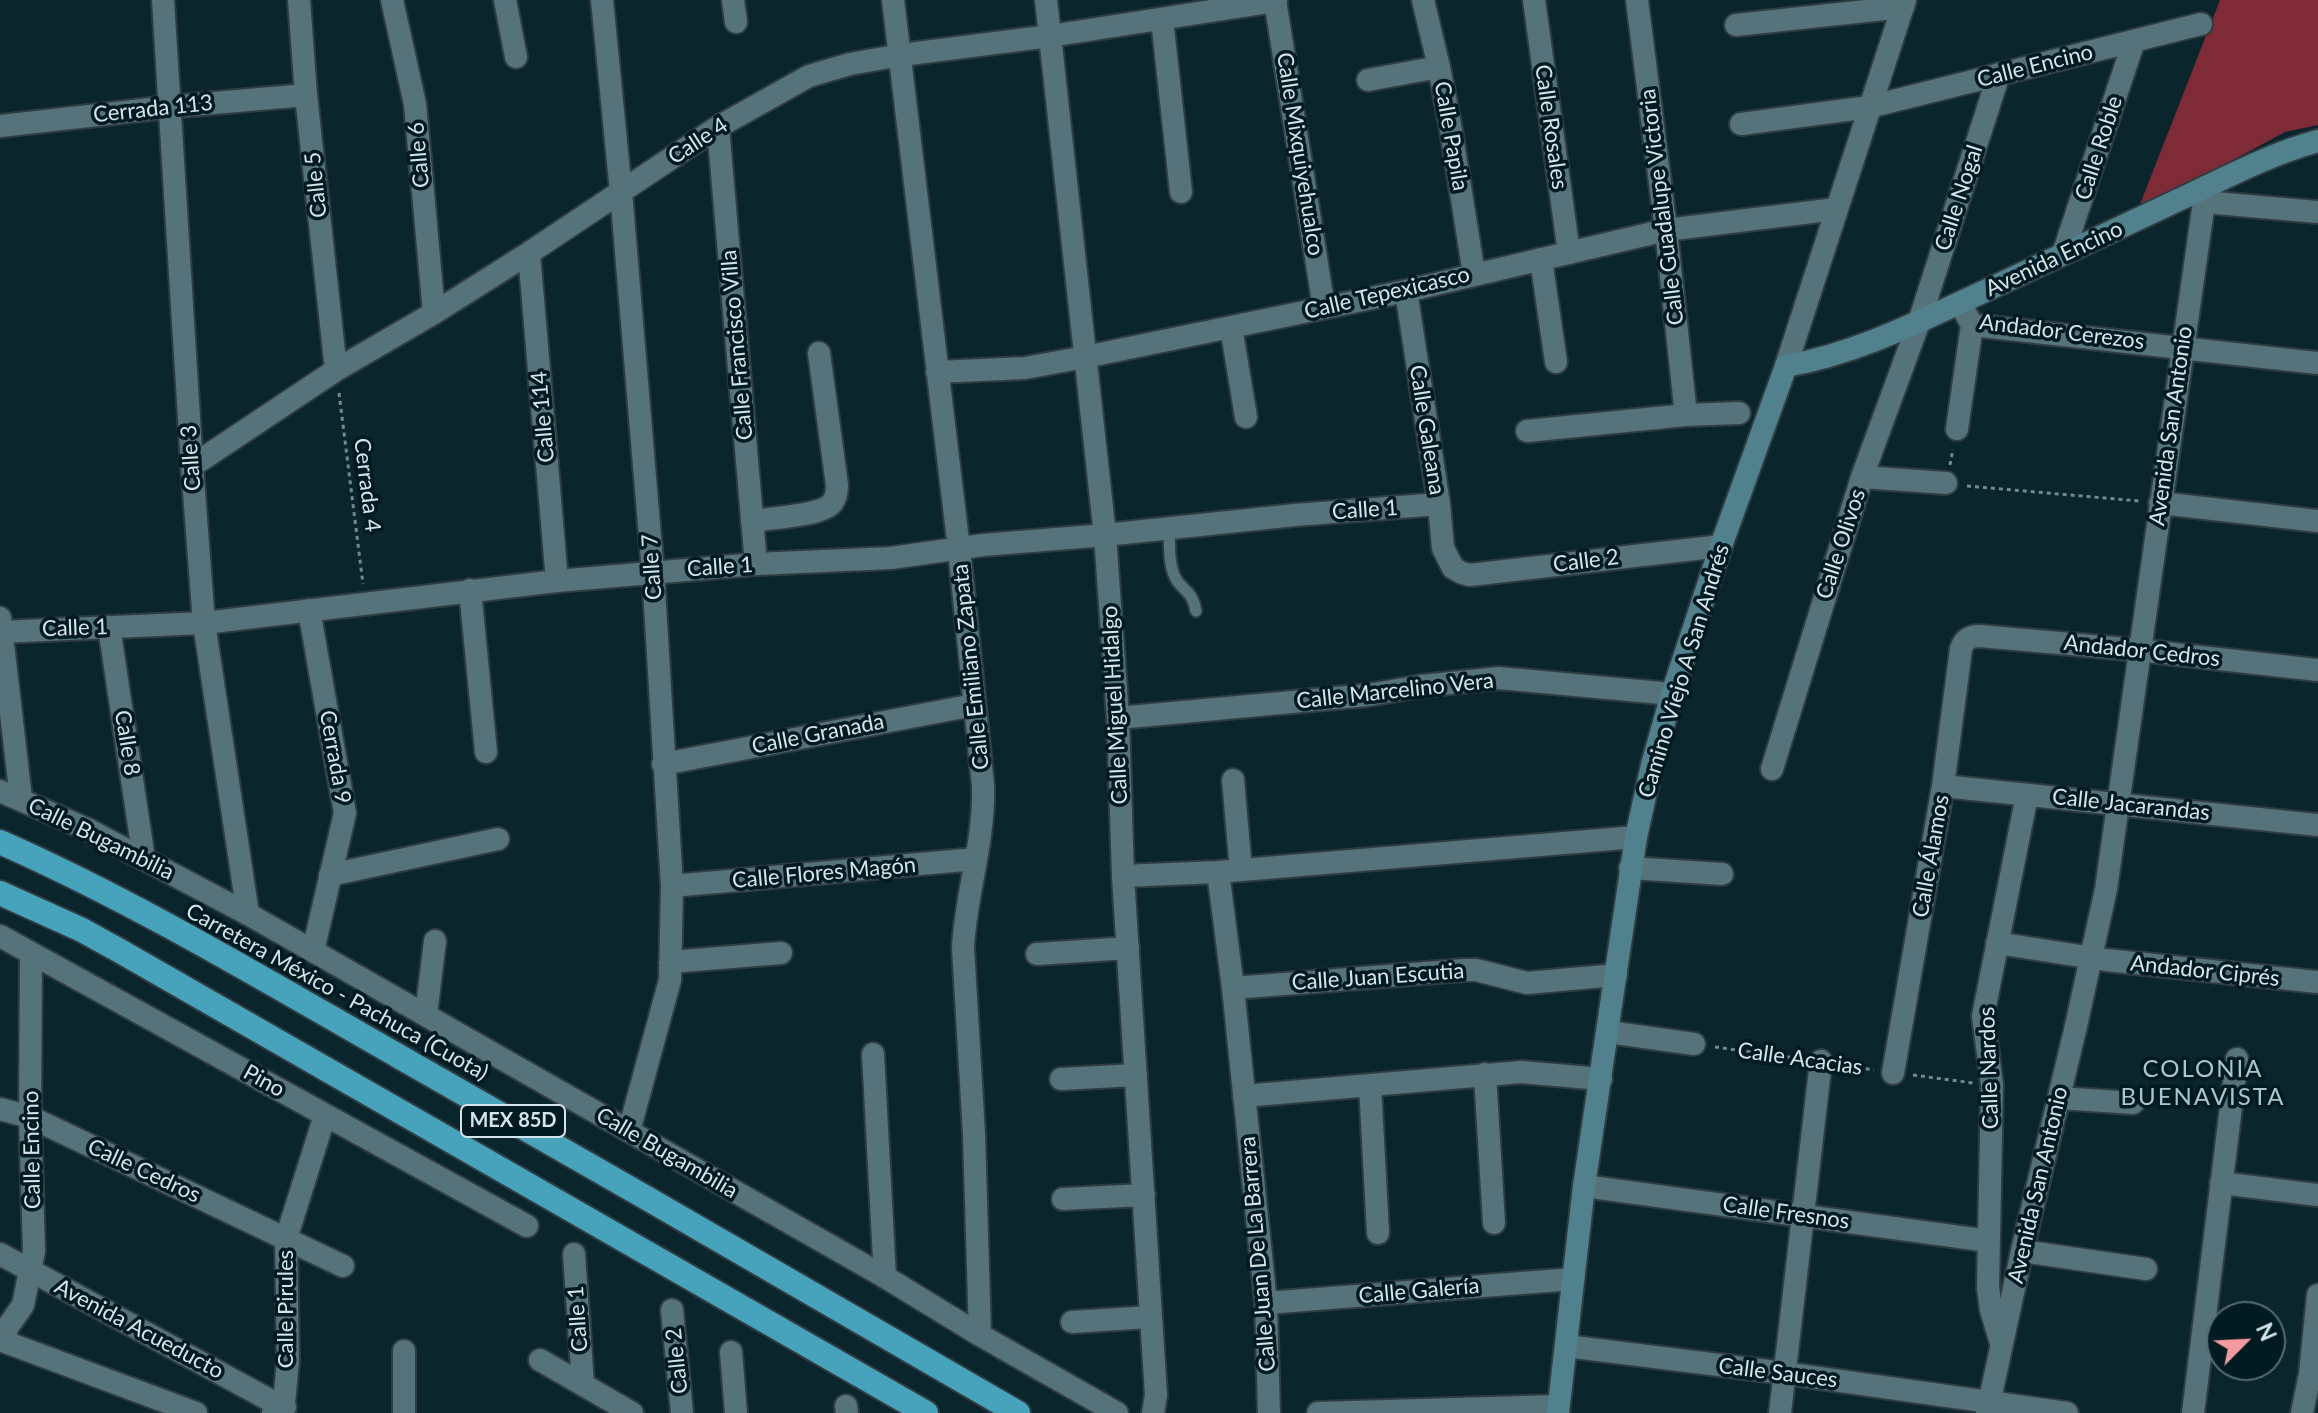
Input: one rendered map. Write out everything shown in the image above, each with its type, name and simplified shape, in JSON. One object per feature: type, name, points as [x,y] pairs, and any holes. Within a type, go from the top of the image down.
[{"type":"highway","name":"Carretera México - Pachuca (Cuota)","points":[[0,842],[86,882],[276,986],[1018,1413]]},
{"type":"highway","name":"MEX 85D","points":[[0,893],[82,930],[212,1003],[926,1413]]},
{"type":"main road","name":"Avenida Encino","points":[[1786,366],[1861,346],[1919,322],[2063,254],[2205,194],[2278,154],[2318,141]]},
{"type":"main road","name":"Camino Viejo A San Andrés","points":[[1558,1409],[1584,1186],[1636,837],[1672,694],[1786,366]]},
{"type":"street","name":"Calle 3","points":[[163,0],[204,623],[248,914]]},
{"type":"street","name":"Calle 5","points":[[299,0],[306,95],[336,370]]},
{"type":"street","name":"Calle 6","points":[[392,0],[415,104],[434,313]]},
{"type":"street","points":[[505,0],[516,57]]},
{"type":"street","name":"Calle 7","points":[[602,0],[653,572],[672,886],[670,980],[629,1131]]},
{"type":"street","name":"Calle Emiliano Zapata","points":[[893,0],[959,549],[984,812],[963,947],[974,1134],[980,1335]]},
{"type":"street","name":"Calle Miguel Hidalgo","points":[[1046,0],[1105,535],[1156,1395],[1153,1413]]},
{"type":"street","name":"Calle Papila","points":[[1423,0],[1439,67],[1474,274]]},
{"type":"street","name":"Calle Rosales","points":[[1534,0],[1569,253]]},
{"type":"street","name":"Calle Guadalupe Victoria","points":[[1637,0],[1686,415]]},
{"type":"street","name":"Calle 4","points":[[192,466],[336,370],[529,253],[718,127],[827,69],[901,55],[1050,36],[1276,1]]},
{"type":"street","name":"Calle Mixquiyehualco","points":[[1276,1],[1324,308]]},
{"type":"street","points":[[1736,25],[1904,4]]},
{"type":"street","name":"Camino Viejo A San Andrés","points":[[1786,366],[1904,4]]},
{"type":"street","points":[[1162,19],[1181,192]]},
{"type":"street","name":"Calle Encino","points":[[1741,124],[1869,107],[2201,24]]},
{"type":"street","name":"Calle Roble","points":[[2063,254],[2134,41]]},
{"type":"street","points":[[1368,80],[1439,67]]},
{"type":"street","name":"Calle Nogal","points":[[1919,322],[1999,74]]},
{"type":"street","name":"Cerrada 113","points":[[0,126],[306,95]]},
{"type":"street","name":"Calle Francisco Villa","points":[[718,127],[756,564]]},
{"type":"street","points":[[2205,194],[2318,212]]},
{"type":"street","name":"Avenida San Antonio","points":[[1988,1407],[2106,889],[2205,194]]},
{"type":"street","name":"Calle Tepexicasco","points":[[937,372],[1025,368],[1406,291],[1666,230],[1836,209]]},
{"type":"street","name":"Calle 114","points":[[529,253],[557,581]]},
{"type":"street","points":[[1541,259],[1556,362]]},
{"type":"street","name":"Calle Galeana","points":[[1406,291],[1443,548],[1453,568]]},
{"type":"street","name":"Andador Cerezos","points":[[1960,303],[1972,325],[2318,363]]},
{"type":"street","name":"Calle Olivos","points":[[1772,769],[1862,477],[1919,322]]},
{"type":"street","points":[[1957,429],[1972,325]]},
{"type":"street","points":[[1231,327],[1246,417]]},
{"type":"street","points":[[752,521],[820,510],[833,502],[836,496],[819,353]]},
{"type":"street","points":[[1527,431],[1686,415],[1739,413]]},
{"type":"street","points":[[1862,477],[1946,483]]},
{"type":"street","points":[[2160,503],[2318,521]]},
{"type":"street","name":"Calle 1","points":[[0,632],[204,623],[557,581],[756,564],[891,558],[983,545],[1439,504]]},
{"type":"street","name":"Calle 2","points":[[1453,568],[1470,575],[1721,546]]},
{"type":"street","points":[[470,590],[486,752]]},
{"type":"street","name":"Cerrada 9","points":[[309,610],[345,813],[313,951]]},
{"type":"street","points":[[0,618],[10,795]]},
{"type":"street","name":"Calle 8","points":[[109,627],[144,859]]},
{"type":"street","name":"Andador Cedros","points":[[1966,639],[1980,636],[2318,670]]},
{"type":"street","name":"Calle Álamos","points":[[1893,1073],[1943,786],[1961,649],[1966,639]]},
{"type":"street","name":"Calle Marcelino Vera","points":[[1118,718],[1368,695],[1499,678],[1672,694]]},
{"type":"street","name":"Calle Granada","points":[[663,764],[974,705]]},
{"type":"street","points":[[1233,780],[1241,870]]},
{"type":"street","name":"Calle Jacarandas","points":[[1943,786],[2318,825]]},
{"type":"street","name":"Calle Bugambilia","points":[[10,795],[144,859],[248,914],[885,1277],[1117,1413]]},
{"type":"street","name":"Calle Nardos","points":[[2001,1344],[1988,1288],[1992,1085],[1983,1016],[2027,795]]},
{"type":"street","points":[[1123,876],[1218,872],[1636,837]]},
{"type":"street","points":[[330,875],[498,839]]},
{"type":"street","name":"Calle Flores Magón","points":[[672,886],[976,859]]},
{"type":"street","points":[[1630,868],[1722,874]]},
{"type":"street","name":"Calle Juan De La Barrera","points":[[1218,872],[1266,1303],[1269,1413]]},
{"type":"street","name":"Pino","points":[[0,936],[527,1226]]},
{"type":"street","points":[[426,1015],[435,941]]},
{"type":"street","name":"Andador Ciprés","points":[[1997,943],[2091,958],[2318,982]]},
{"type":"street","points":[[1037,954],[1128,948]]},
{"type":"street","name":"Calle Encino","points":[[2,1341],[23,1305],[31,1271],[34,1225],[30,1117],[31,953]]},
{"type":"street","points":[[670,962],[781,953]]},
{"type":"street","name":"Calle Juan Escutia","points":[[1233,988],[1464,970],[1476,970],[1527,983],[1616,975]]},
{"type":"street","points":[[1608,1032],[1694,1044]]},
{"type":"street","points":[[873,1054],[885,1277]]},
{"type":"street","points":[[2193,1413],[2237,1059]]},
{"type":"street","points":[[1780,1413],[1821,1061]]},
{"type":"street","points":[[1244,1096],[1521,1072],[1601,1079]]},
{"type":"street","points":[[1485,1074],[1494,1223]]},
{"type":"street","points":[[1061,1079],[1136,1075]]},
{"type":"street","points":[[1370,1085],[1378,1233]]},
{"type":"street","points":[[2059,1098],[2133,1103]]},
{"type":"street","name":"Calle Cedros","points":[[0,1109],[30,1117],[343,1266]]},
{"type":"street","name":"Calle Pirules","points":[[283,1410],[288,1361],[286,1239],[325,1115]]},
{"type":"street","points":[[2221,1183],[2318,1195]]},
{"type":"street","name":"Calle Fresnos","points":[[1584,1186],[1989,1241]]},
{"type":"street","points":[[1063,1199],[1144,1195]]},
{"type":"street","points":[[2022,1251],[2146,1269]]},
{"type":"street","name":"Avenida Acueducto","points":[[0,1254],[283,1410]]},
{"type":"street","name":"Calle 1","points":[[574,1254],[583,1384]]},
{"type":"street","name":"Calle Galería","points":[[1266,1303],[1573,1279]]},
{"type":"street","points":[[2302,1413],[2310,1374],[2318,1295]]},
{"type":"street","name":"Calle 2","points":[[672,1310],[682,1413]]},
{"type":"street","points":[[1072,1322],[1150,1317]]},
{"type":"street","points":[[2,1341],[196,1413]]},
{"type":"street","name":"Calle Sauces","points":[[1566,1346],[1784,1373],[1988,1407],[2067,1413]]},
{"type":"street","points":[[404,1351],[404,1413]]},
{"type":"street","points":[[731,1352],[736,1413]]},
{"type":"street","points":[[540,1360],[632,1413]]},
{"type":"street","points":[[1318,1413],[1558,1409]]},
{"type":"lane","points":[[1169,529],[1173,571],[1176,579],[1191,593],[1196,611]]},
{"type":"path","name":"Cerrada 4","points":[[336,370],[365,604]]},
{"type":"path","points":[[1957,429],[1946,483],[2160,503]]},
{"type":"path","name":"Calle Acacias","points":[[1694,1044],[1992,1085]]},
{"type":"shaded area","points":[[2220,0],[2318,0],[2318,125],[2285,132],[2137,212]]},
{"type":"district","name":"COLONIA BUENAVISTA","points":[[2203,1083]]}]
